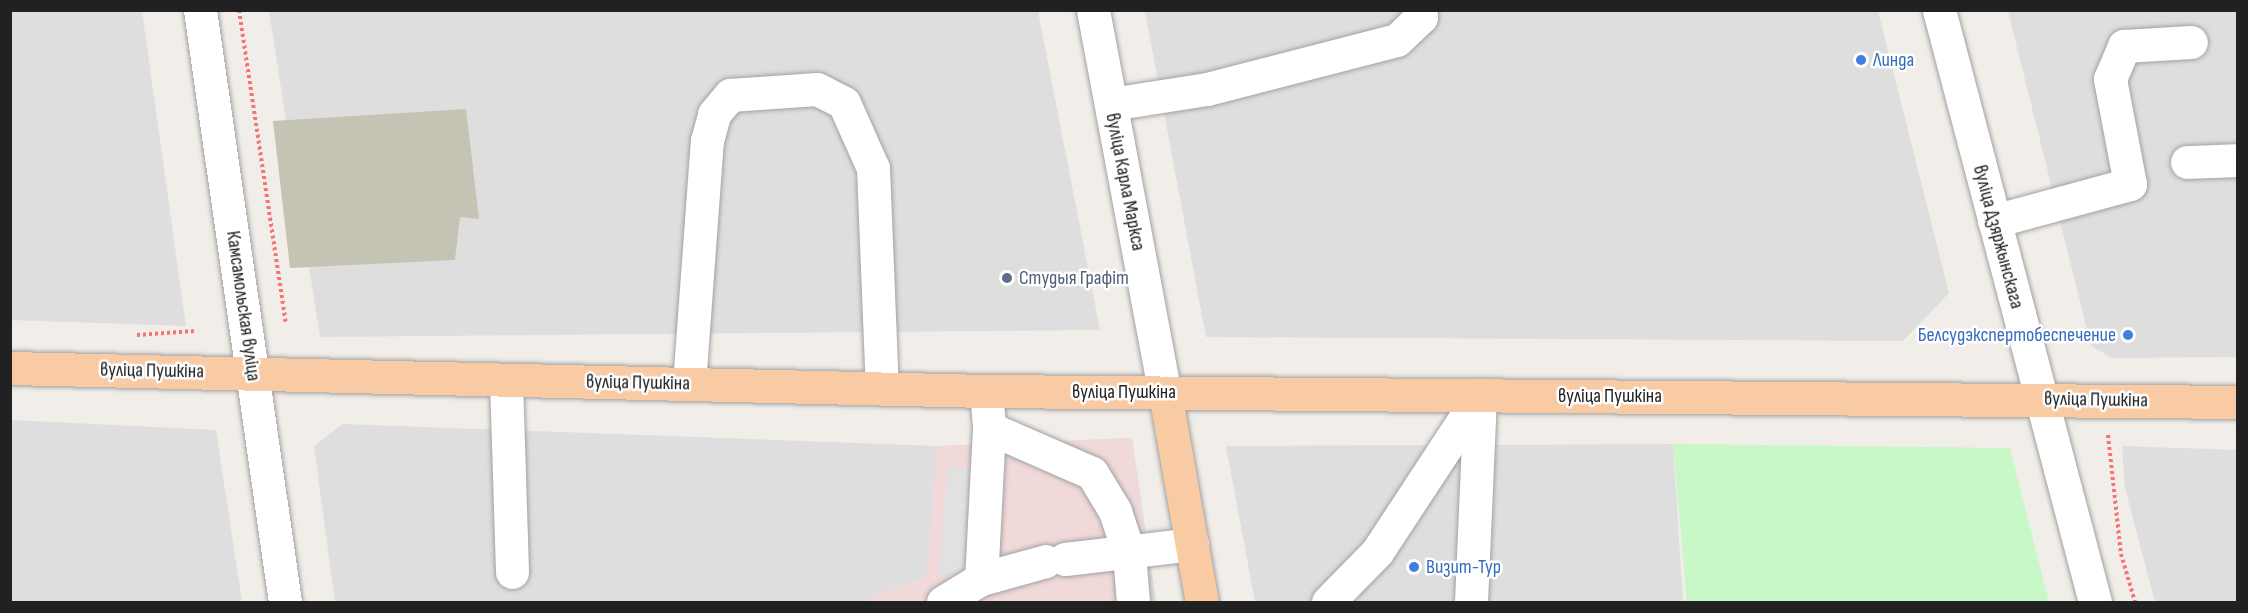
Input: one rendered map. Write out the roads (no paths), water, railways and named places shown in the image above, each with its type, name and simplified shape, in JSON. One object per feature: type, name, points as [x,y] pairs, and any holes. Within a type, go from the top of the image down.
[{"type":"main road","name":"вуліца Пушкіна","points":[[10,368],[986,391],[2238,402]]},
{"type":"main road","name":"вуліца Карла Маркса","points":[[1165,393],[1202,603]]},
{"type":"street","name":"Камсамольская вуліца","points":[[200,10],[285,603]]},
{"type":"street","name":"вуліца Карла Маркса","points":[[1093,10],[1165,393]]},
{"type":"street","points":[[1111,104],[1207,89],[1396,40],[1421,17],[1420,10]]},
{"type":"street","name":"вуліца Дзяржынскага","points":[[1939,10],[2095,603]]},
{"type":"street","points":[[1994,220],[2130,184],[2110,79],[2119,57],[2124,46],[2191,42]]},
{"type":"street","points":[[689,384],[707,141],[714,114],[730,95],[817,89],[844,103],[873,168],[882,388]]},
{"type":"street","points":[[2187,162],[2238,160]]},
{"type":"street","points":[[506,380],[512,572]]},
{"type":"street","points":[[981,579],[989,428],[986,391]]},
{"type":"street","points":[[1328,603],[1377,552],[1480,395]]},
{"type":"street","points":[[1472,603],[1480,395]]},
{"type":"street","points":[[989,428],[1092,473],[1115,511],[1129,554],[1133,603]]},
{"type":"street","points":[[944,603],[981,579],[1056,560],[1129,554],[1192,544]]},
{"type":"place","name":"Линда","points":[[1861,60]]},
{"type":"place","name":"Студыя Графіт","points":[[1007,278]]},
{"type":"place","name":"Белсудэкспертобеспечение","points":[[2128,335]]},
{"type":"place","name":"Визит-Тур","points":[[1414,567]]}]
